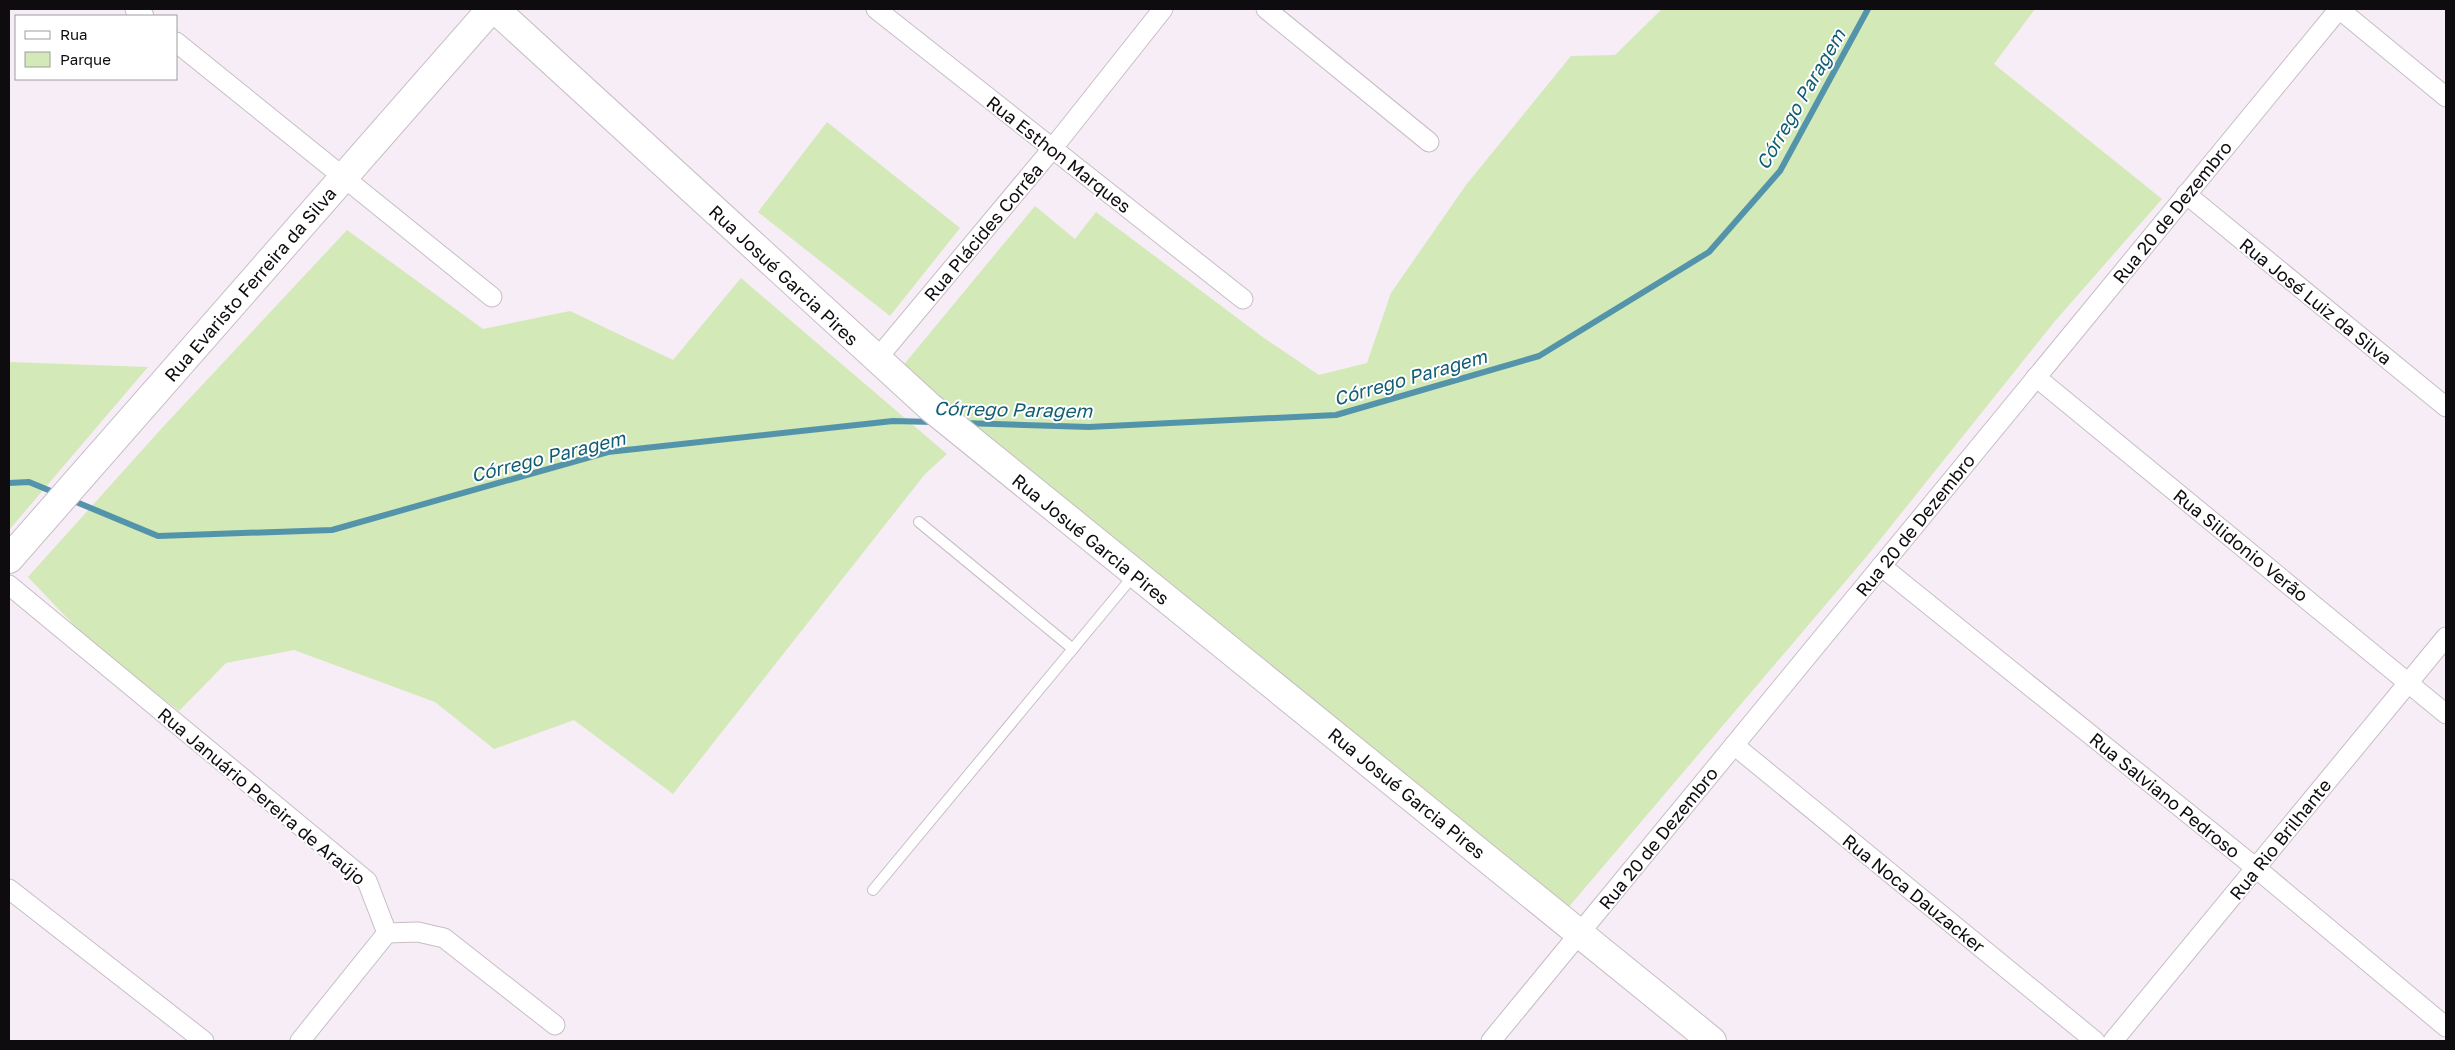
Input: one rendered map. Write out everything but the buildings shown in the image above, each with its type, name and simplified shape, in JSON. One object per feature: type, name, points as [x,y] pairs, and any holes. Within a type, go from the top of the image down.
[{"type":"street","name":"Rua Evaristo Ferreira da Silva","points":[[9,559],[491,9]]},
{"type":"street","name":"Rua Josué Garcia Pires","points":[[495,9],[876,360],[930,407],[1580,932],[1712,1041]]},
{"type":"street","name":"Rua Esthon Marques","points":[[876,9],[1243,299]]},
{"type":"street","name":"Rua Plácides Corrêa","points":[[876,360],[1052,149],[1163,9]]},
{"type":"street","points":[[1266,9],[1429,142]]},
{"type":"street","points":[[2339,9],[2446,97]]},
{"type":"street","name":"Rua 20 de Dezembro","points":[[1491,1041],[2339,9]]},
{"type":"street","points":[[178,44],[492,297]]},
{"type":"street","name":"Rua José Luiz da Silva","points":[[2186,194],[2446,408]]},
{"type":"street","name":"Rua Silidonio Verão","points":[[2036,377],[2446,714]]},
{"type":"street","name":"Rua Salviano Pedroso","points":[[1881,566],[2256,868],[2446,1027]]},
{"type":"street","name":"Rua Januário Pereira de Araújo","points":[[9,585],[367,881],[387,933]]},
{"type":"street","name":"Rua Rio Brilhante","points":[[2113,1041],[2446,637]]},
{"type":"street","name":"Rua Noca Dauzacker","points":[[1734,745],[2095,1041]]},
{"type":"street","points":[[9,888],[204,1041]]},
{"type":"street","points":[[300,1041],[387,933],[418,932],[444,938],[555,1025]]},
{"type":"lane","points":[[919,522],[1073,649]]},
{"type":"lane","points":[[873,890],[1135,574]]},
{"type":"green space","points":[[1662,9],[2035,9],[1994,64],[2162,199],[2055,321],[1867,556],[1567,909],[901,368],[1035,206],[1075,239],[1096,212],[1264,338],[1319,375],[1367,363],[1391,293],[1466,185],[1571,56],[1615,55]]},
{"type":"green space","points":[[827,122],[960,228],[890,316],[758,212]]},
{"type":"green space","points":[[347,230],[483,329],[570,311],[673,360],[741,278],[947,454],[925,474],[673,794],[574,720],[494,749],[435,702],[294,650],[226,663],[179,711],[90,642],[28,577],[162,428]]},
{"type":"green space","points":[[9,362],[148,367],[9,530]]},
{"type":"waterway","name":"Córrego Paragem","points":[[964,423],[1089,427],[1336,415],[1539,356],[1709,252],[1780,171],[1868,9]]},
{"type":"waterway","name":"Córrego Paragem","points":[[69,499],[158,536],[332,530],[608,452],[893,421],[934,422]]},
{"type":"waterway","name":"Córrego Paragem","points":[[9,483],[29,482],[58,494]]}]
